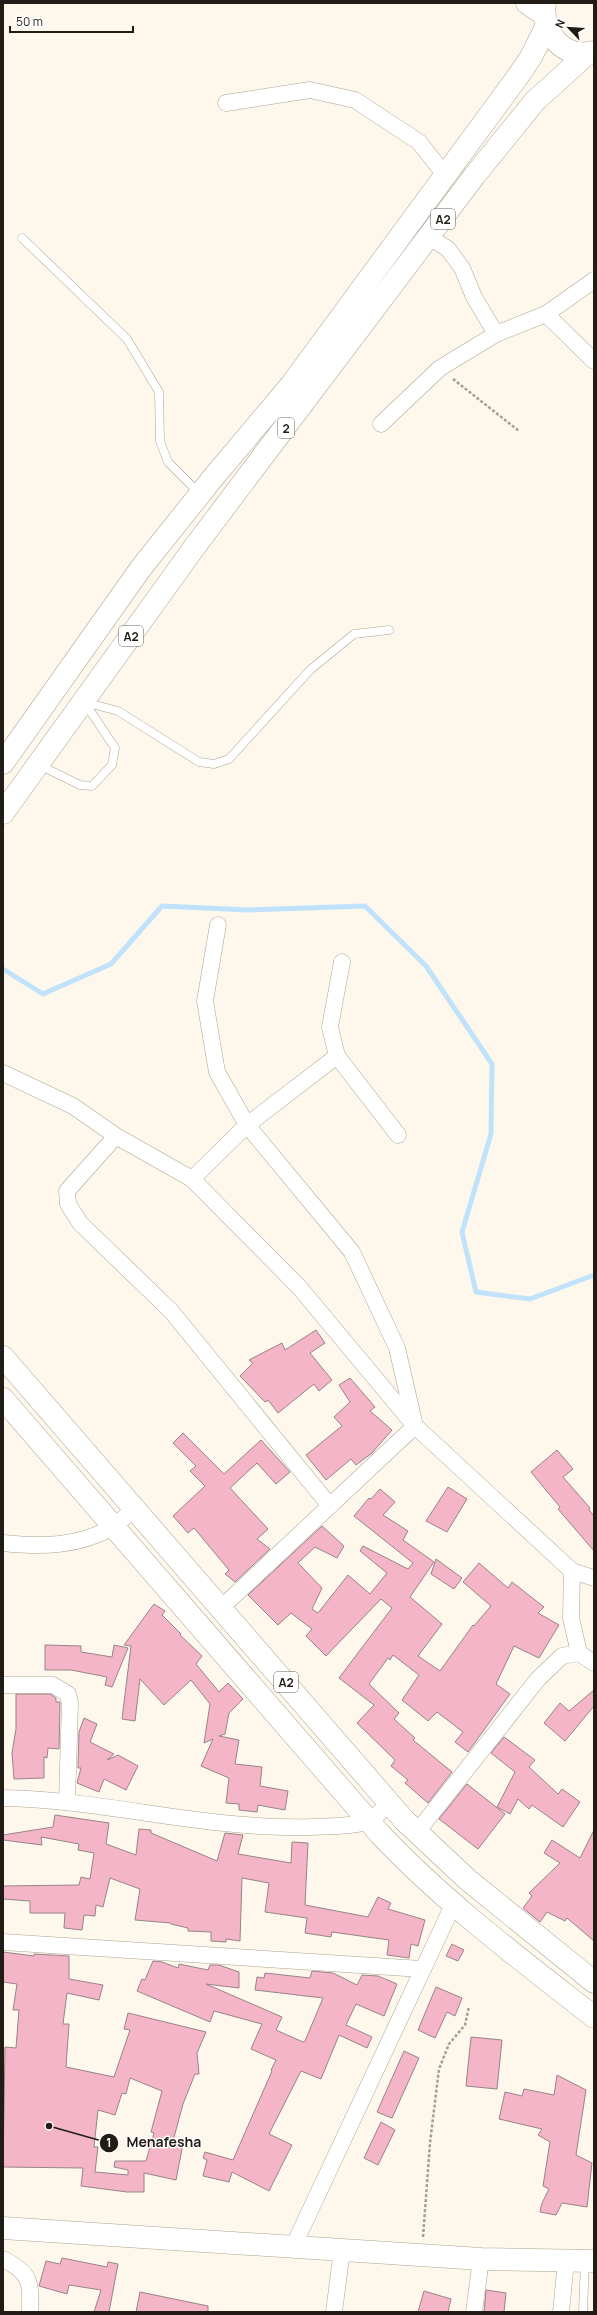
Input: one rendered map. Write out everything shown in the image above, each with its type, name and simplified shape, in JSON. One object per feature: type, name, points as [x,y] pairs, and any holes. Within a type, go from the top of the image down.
[{"type":"main road","name":"A2","points":[[540,12],[552,39],[562,48],[575,52],[591,52]]},
{"type":"main road","name":"A2","points":[[291,385],[531,57],[540,12]]},
{"type":"main road","name":"A2","points":[[310,396],[429,236],[535,101],[591,52]]},
{"type":"main road","name":"2","points":[[244,443],[291,385]]},
{"type":"main road","name":"2","points":[[262,460],[310,396]]},
{"type":"main road","name":"A2","points":[[3,763],[141,568],[200,494],[244,443]]},
{"type":"main road","name":"A2","points":[[5,805],[38,764],[84,702],[196,545],[262,460]]},
{"type":"main road","name":"A2","points":[[3,1357],[222,1607],[389,1802],[417,1832],[468,1880],[594,1982]]},
{"type":"main road","name":"A2","points":[[3,1399],[369,1822],[415,1872],[453,1905],[594,2017]]},
{"type":"main road","points":[[3,2228],[422,2256],[582,2261]]},
{"type":"street","points":[[226,103],[310,90],[355,100],[418,142],[445,175]]},
{"type":"street","points":[[429,236],[448,249],[462,268],[474,297],[496,334]]},
{"type":"street","points":[[381,424],[440,368],[496,334],[546,314],[594,280]]},
{"type":"street","points":[[546,314],[594,360]]},
{"type":"street","points":[[218,925],[205,1001],[217,1072],[247,1125],[352,1252],[396,1348],[415,1426]]},
{"type":"street","points":[[342,962],[330,1028],[337,1056],[398,1136]]},
{"type":"street","points":[[192,1179],[247,1125],[337,1056]]},
{"type":"street","points":[[3,1073],[73,1106],[116,1136],[192,1179],[299,1287],[415,1426],[572,1571],[594,1578]]},
{"type":"street","points":[[116,1136],[67,1192],[68,1204],[80,1223],[171,1311],[330,1506]]},
{"type":"street","points":[[222,1607],[415,1426]]},
{"type":"street","points":[[3,1543],[32,1546],[72,1543],[114,1526],[135,1508]]},
{"type":"street","points":[[572,1571],[571,1618],[579,1654]]},
{"type":"street","points":[[417,1832],[538,1679],[562,1656],[579,1654],[594,1663]]},
{"type":"street","points":[[3,1685],[53,1685],[68,1694],[70,1704],[67,1801]]},
{"type":"street","points":[[3,1798],[67,1801],[186,1819],[284,1828],[350,1826],[369,1822],[389,1802]]},
{"type":"street","points":[[293,2247],[453,1905]]},
{"type":"street","points":[[3,1942],[422,1969]]},
{"type":"street","points":[[334,2312],[342,2250]]},
{"type":"street","points":[[3,2259],[20,2268],[27,2276],[31,2287],[30,2312]]},
{"type":"street","points":[[474,2312],[481,2259]]},
{"type":"street","points":[[561,2312],[582,2261]]},
{"type":"lane","points":[[22,238],[126,339],[158,392],[160,441],[168,462],[200,494]]},
{"type":"lane","points":[[84,702],[118,711],[199,762],[214,764],[229,759],[310,670],[354,634],[389,630]]},
{"type":"lane","points":[[38,764],[80,785],[92,786],[112,765],[114,748],[84,702]]},
{"type":"lane","points":[[582,2261],[584,2312]]},
{"type":"path","points":[[440,368],[519,431]]},
{"type":"path","points":[[422,2256],[430,2142],[439,2069],[449,2044],[465,2025],[469,2006]]},
{"type":"building","points":[[316,1330],[325,1343],[310,1353],[332,1380],[319,1391],[314,1384],[278,1413],[268,1400],[265,1402],[240,1376],[253,1363],[249,1360],[282,1343],[285,1350]]},
{"type":"building","points":[[350,1378],[375,1407],[370,1411],[392,1430],[372,1453],[356,1465],[351,1459],[326,1480],[306,1455],[342,1426],[334,1417],[350,1402],[339,1385]]},
{"type":"building","points":[[183,1433],[224,1474],[261,1440],[290,1472],[276,1484],[257,1463],[230,1488],[268,1529],[257,1539],[270,1549],[235,1582],[225,1574],[229,1570],[194,1528],[188,1533],[173,1516],[205,1486],[190,1471],[196,1466],[173,1443]]},
{"type":"building","points":[[557,1450],[573,1469],[563,1477],[590,1508],[589,1510],[594,1516],[594,1551],[558,1509],[560,1507],[531,1472]]},
{"type":"building","points":[[448,1487],[467,1499],[447,1532],[426,1521]]},
{"type":"building","points":[[380,1489],[395,1502],[383,1515],[408,1531],[403,1540],[434,1562],[410,1597],[442,1624],[418,1656],[440,1671],[473,1625],[474,1626],[491,1606],[463,1582],[479,1563],[508,1588],[512,1582],[544,1607],[538,1613],[559,1625],[539,1658],[514,1646],[496,1684],[510,1694],[468,1752],[455,1742],[463,1732],[437,1712],[428,1721],[402,1700],[419,1675],[393,1655],[390,1660],[388,1658],[369,1684],[399,1713],[394,1719],[415,1738],[413,1740],[452,1772],[428,1803],[405,1783],[408,1780],[391,1766],[395,1760],[357,1723],[374,1705],[339,1678],[392,1608],[381,1599],[326,1656],[306,1636],[312,1629],[291,1613],[278,1625],[248,1595],[322,1526],[344,1546],[337,1558],[315,1547],[298,1563],[322,1588],[312,1609],[318,1613],[348,1575],[370,1594],[387,1573],[360,1551],[363,1546],[408,1569],[413,1563],[354,1516],[369,1498],[371,1499]]},
{"type":"building","points":[[436,1559],[462,1578],[454,1589],[431,1574]]},
{"type":"building","points":[[154,1604],[165,1611],[162,1615],[202,1656],[196,1664],[219,1692],[228,1683],[243,1699],[229,1713],[225,1734],[219,1736],[239,1740],[235,1764],[262,1767],[260,1786],[288,1791],[285,1810],[258,1805],[257,1812],[239,1810],[239,1804],[226,1803],[229,1778],[201,1766],[213,1739],[204,1743],[210,1704],[191,1680],[164,1705],[140,1679],[135,1721],[122,1719],[131,1646],[124,1645]]},
{"type":"building","points":[[45,1645],[81,1646],[81,1652],[112,1657],[114,1645],[128,1648],[112,1687],[105,1685],[107,1677],[71,1670],[45,1670]]},
{"type":"building","points":[[594,1690],[594,1706],[565,1741],[544,1723],[560,1703],[569,1711]]},
{"type":"building","points":[[16,1694],[50,1694],[56,1698],[56,1702],[60,1702],[59,1749],[48,1748],[47,1758],[44,1757],[44,1778],[14,1779],[12,1753],[16,1729]]},
{"type":"building","points":[[84,1718],[97,1724],[90,1742],[114,1754],[107,1760],[118,1755],[138,1766],[126,1790],[104,1779],[99,1792],[77,1783],[81,1768],[78,1768],[79,1732]]},
{"type":"building","points":[[504,1737],[535,1760],[529,1767],[558,1794],[562,1789],[580,1802],[563,1827],[532,1805],[529,1809],[518,1799],[510,1814],[497,1807],[515,1772],[491,1753]]},
{"type":"building","points":[[467,1784],[505,1814],[478,1849],[439,1819]]},
{"type":"building","points":[[55,1815],[109,1823],[106,1844],[136,1855],[139,1829],[151,1830],[151,1833],[217,1861],[225,1833],[243,1835],[238,1854],[291,1863],[292,1842],[308,1843],[305,1905],[368,1917],[378,1897],[391,1903],[388,1909],[425,1920],[418,1946],[411,1944],[409,1958],[387,1955],[389,1940],[332,1932],[331,1937],[305,1933],[307,1918],[265,1912],[269,1883],[242,1878],[240,1941],[226,1939],[226,1942],[211,1941],[211,1932],[188,1931],[188,1928],[171,1923],[135,1920],[140,1889],[110,1878],[103,1907],[96,1905],[95,1916],[84,1915],[82,1930],[64,1928],[65,1913],[30,1913],[30,1901],[3,1899],[3,1886],[79,1885],[81,1877],[90,1879],[94,1853],[78,1850],[79,1844],[41,1837],[42,1845],[3,1840],[3,1835],[53,1827]]},
{"type":"building","points":[[594,1830],[594,1941],[567,1918],[565,1921],[547,1912],[540,1922],[523,1908],[532,1896],[529,1893],[560,1863],[544,1853],[552,1840],[580,1858]]},
{"type":"building","points":[[452,1944],[464,1950],[458,1961],[446,1956]]},
{"type":"building","points":[[3,1952],[34,1956],[34,1954],[69,1956],[69,1979],[103,1985],[99,2000],[67,1993],[63,2024],[69,2024],[66,2067],[114,2077],[130,2030],[124,2029],[128,2013],[206,2032],[197,2053],[199,2074],[195,2074],[183,2104],[173,2141],[183,2144],[176,2180],[144,2173],[144,2192],[127,2192],[81,2186],[83,2168],[3,2167],[5,2047],[16,2048],[19,2010],[13,2010],[17,1984],[3,1982]],"holes":[[[130,2078],[162,2091],[151,2132],[154,2133],[146,2161],[115,2161],[114,2167],[128,2170],[128,2175],[95,2172],[98,2147],[94,2147],[98,2110],[115,2115],[122,2093],[126,2094]]]},
{"type":"building","points":[[153,1961],[162,1962],[178,1968],[179,1964],[208,1970],[210,1965],[219,1965],[239,1972],[239,1988],[206,1984],[282,2017],[276,2030],[303,2042],[305,2041],[323,1998],[255,1990],[257,1977],[264,1978],[265,1973],[310,1978],[312,1971],[333,1973],[357,1985],[362,1975],[378,1976],[397,1984],[384,2016],[356,2004],[346,2025],[372,2037],[367,2048],[339,2035],[321,2079],[301,2071],[269,2134],[292,2145],[269,2191],[232,2172],[229,2182],[203,2176],[207,2160],[203,2158],[205,2152],[233,2160],[272,2071],[271,2070],[276,2060],[251,2049],[262,2024],[214,2011],[210,2022],[137,1991],[142,1979],[145,1980]]},
{"type":"building","points":[[436,1987],[462,1998],[455,2016],[447,2012],[435,2038],[418,2030]]},
{"type":"building","points":[[471,2037],[502,2040],[497,2089],[466,2086]]},
{"type":"building","points":[[404,2051],[419,2058],[392,2118],[377,2112]]},
{"type":"building","points":[[557,2075],[586,2090],[576,2155],[592,2163],[587,2207],[562,2203],[556,2215],[540,2212],[542,2203],[549,2189],[543,2186],[550,2142],[538,2135],[542,2129],[499,2119],[505,2092],[522,2096],[524,2089],[554,2095]]},
{"type":"building","points":[[381,2122],[395,2130],[378,2165],[364,2158]]},
{"type":"building","points":[[62,2258],[107,2267],[108,2262],[118,2264],[109,2312],[94,2312],[101,2290],[69,2285],[67,2294],[39,2286],[46,2261],[60,2264]]},
{"type":"building","points":[[486,2290],[506,2293],[504,2312],[484,2312]]},
{"type":"building","points":[[424,2291],[451,2299],[448,2312],[418,2312]]},
{"type":"building","points":[[140,2292],[208,2306],[208,2312],[136,2312]]},
{"type":"waterway","points":[[3,969],[43,994],[111,964],[162,906],[248,910],[365,906],[426,966],[492,1064],[491,1134],[462,1232],[476,1292],[530,1299],[594,1275]]},
{"type":"place","name":"Menafesha","points":[[49,2126]]}]
